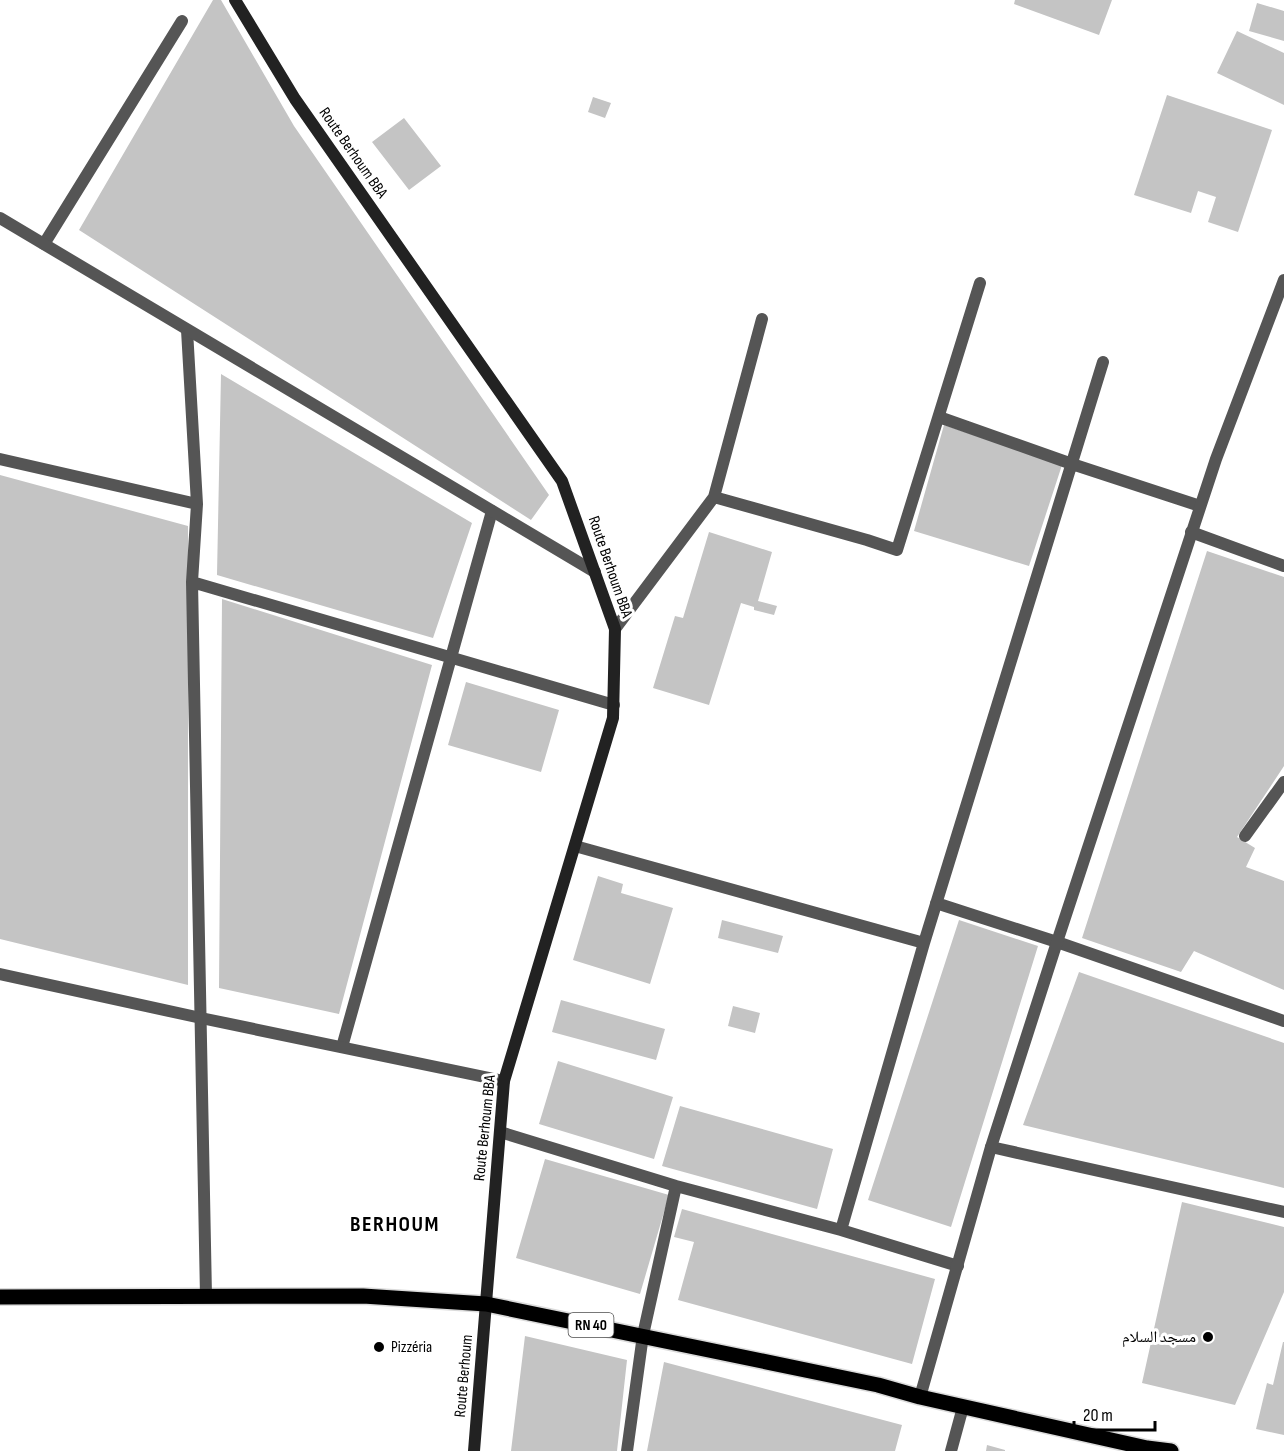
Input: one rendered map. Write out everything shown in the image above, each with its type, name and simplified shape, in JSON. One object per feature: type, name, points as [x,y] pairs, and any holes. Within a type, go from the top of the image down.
[{"type":"main road","name":"Route Berhoum BBA","points":[[235,0],[295,99],[562,481],[615,629],[613,718],[504,1081],[486,1304]]},
{"type":"main road","name":"RN 40","points":[[0,1297],[363,1296],[486,1304],[878,1385],[920,1397],[1146,1449],[1171,1451]]},
{"type":"main road","name":"Route Berhoum","points":[[474,1451],[486,1304]]},
{"type":"street","points":[[44,244],[182,21]]},
{"type":"street","points":[[0,218],[595,572]]},
{"type":"street","points":[[920,1397],[991,1147],[1057,942],[1216,459],[1284,280]]},
{"type":"street","points":[[714,497],[897,550],[980,283]]},
{"type":"street","points":[[615,629],[714,497],[762,319]]},
{"type":"street","points":[[187,330],[197,504],[192,582],[206,1296]]},
{"type":"street","points":[[841,1230],[936,903],[1103,362]]},
{"type":"street","points":[[939,417],[1071,464],[1200,506]]},
{"type":"street","points":[[0,459],[197,504]]},
{"type":"street","points":[[342,1047],[492,511]]},
{"type":"street","points":[[1191,532],[1284,566]]},
{"type":"street","points":[[192,582],[614,705]]},
{"type":"street","points":[[1245,836],[1284,782]]},
{"type":"street","points":[[574,846],[924,944]]},
{"type":"street","points":[[936,903],[1057,942],[1284,1021]]},
{"type":"street","points":[[0,974],[504,1081]]},
{"type":"street","points":[[500,1132],[676,1186],[841,1230],[958,1266]]},
{"type":"street","points":[[991,1147],[1284,1212]]},
{"type":"street","points":[[627,1451],[643,1335],[676,1186]]},
{"type":"street","points":[[951,1451],[963,1407]]},
{"type":"building","points":[[213,0],[221,0],[294,126],[549,495],[531,520],[79,230]]},
{"type":"building","points":[[1015,0],[1112,0],[1099,35],[1014,4]]},
{"type":"building","points":[[1257,3],[1284,11],[1284,41],[1249,31]]},
{"type":"building","points":[[1237,31],[1284,53],[1284,105],[1217,73]]},
{"type":"building","points":[[1167,95],[1272,130],[1238,232],[1208,222],[1216,197],[1198,191],[1191,213],[1134,195]]},
{"type":"building","points":[[593,97],[611,103],[605,118],[588,112]]},
{"type":"building","points":[[404,118],[441,166],[409,190],[372,142]]},
{"type":"building","points":[[221,374],[472,523],[433,638],[217,575]]},
{"type":"building","points":[[944,425],[1062,465],[1029,566],[914,531]]},
{"type":"building","points":[[0,475],[188,526],[188,985],[0,939]]},
{"type":"building","points":[[709,532],[772,552],[758,601],[777,606],[774,615],[754,610],[754,607],[741,603],[709,705],[653,688],[675,616],[683,618]]},
{"type":"building","points":[[1207,551],[1284,577],[1284,766],[1237,837],[1255,848],[1246,867],[1284,881],[1284,990],[1194,951],[1181,972],[1082,938]]},
{"type":"building","points":[[222,599],[432,665],[339,1014],[219,988]]},
{"type":"building","points":[[466,682],[559,710],[541,772],[448,745]]},
{"type":"building","points":[[598,876],[623,884],[621,893],[673,908],[650,984],[573,960]]},
{"type":"building","points":[[722,920],[783,936],[778,953],[718,938]]},
{"type":"building","points":[[959,920],[1038,946],[951,1227],[868,1200]]},
{"type":"building","points":[[1079,972],[1284,1043],[1284,1188],[1023,1125]]},
{"type":"building","points":[[561,1000],[665,1029],[656,1060],[552,1032]]},
{"type":"building","points":[[733,1006],[760,1013],[755,1033],[728,1026]]},
{"type":"building","points":[[558,1061],[673,1097],[654,1159],[539,1124]]},
{"type":"building","points":[[680,1106],[833,1149],[817,1209],[662,1166]]},
{"type":"building","points":[[545,1159],[669,1195],[640,1294],[516,1258]]},
{"type":"building","name":"مسجد السلام","points":[[1182,1202],[1284,1227],[1284,1292],[1235,1405],[1142,1383]]},
{"type":"building","points":[[682,1209],[935,1279],[912,1364],[678,1300],[694,1242],[674,1237]]},
{"type":"building","points":[[525,1336],[627,1360],[617,1451],[511,1451]]},
{"type":"building","points":[[1283,1342],[1284,1435],[1256,1429],[1267,1383],[1273,1385]]},
{"type":"building","points":[[664,1362],[902,1425],[895,1451],[647,1451]]},
{"type":"building","points":[[987,1445],[1005,1450],[1005,1451],[986,1451]]},
{"type":"place","name":"مسجد السلام","points":[[1208,1337]]},
{"type":"place","name":"Pizzéria","points":[[379,1347]]},
{"type":"district","name":"BERHOUM","points":[[395,1224]]}]
